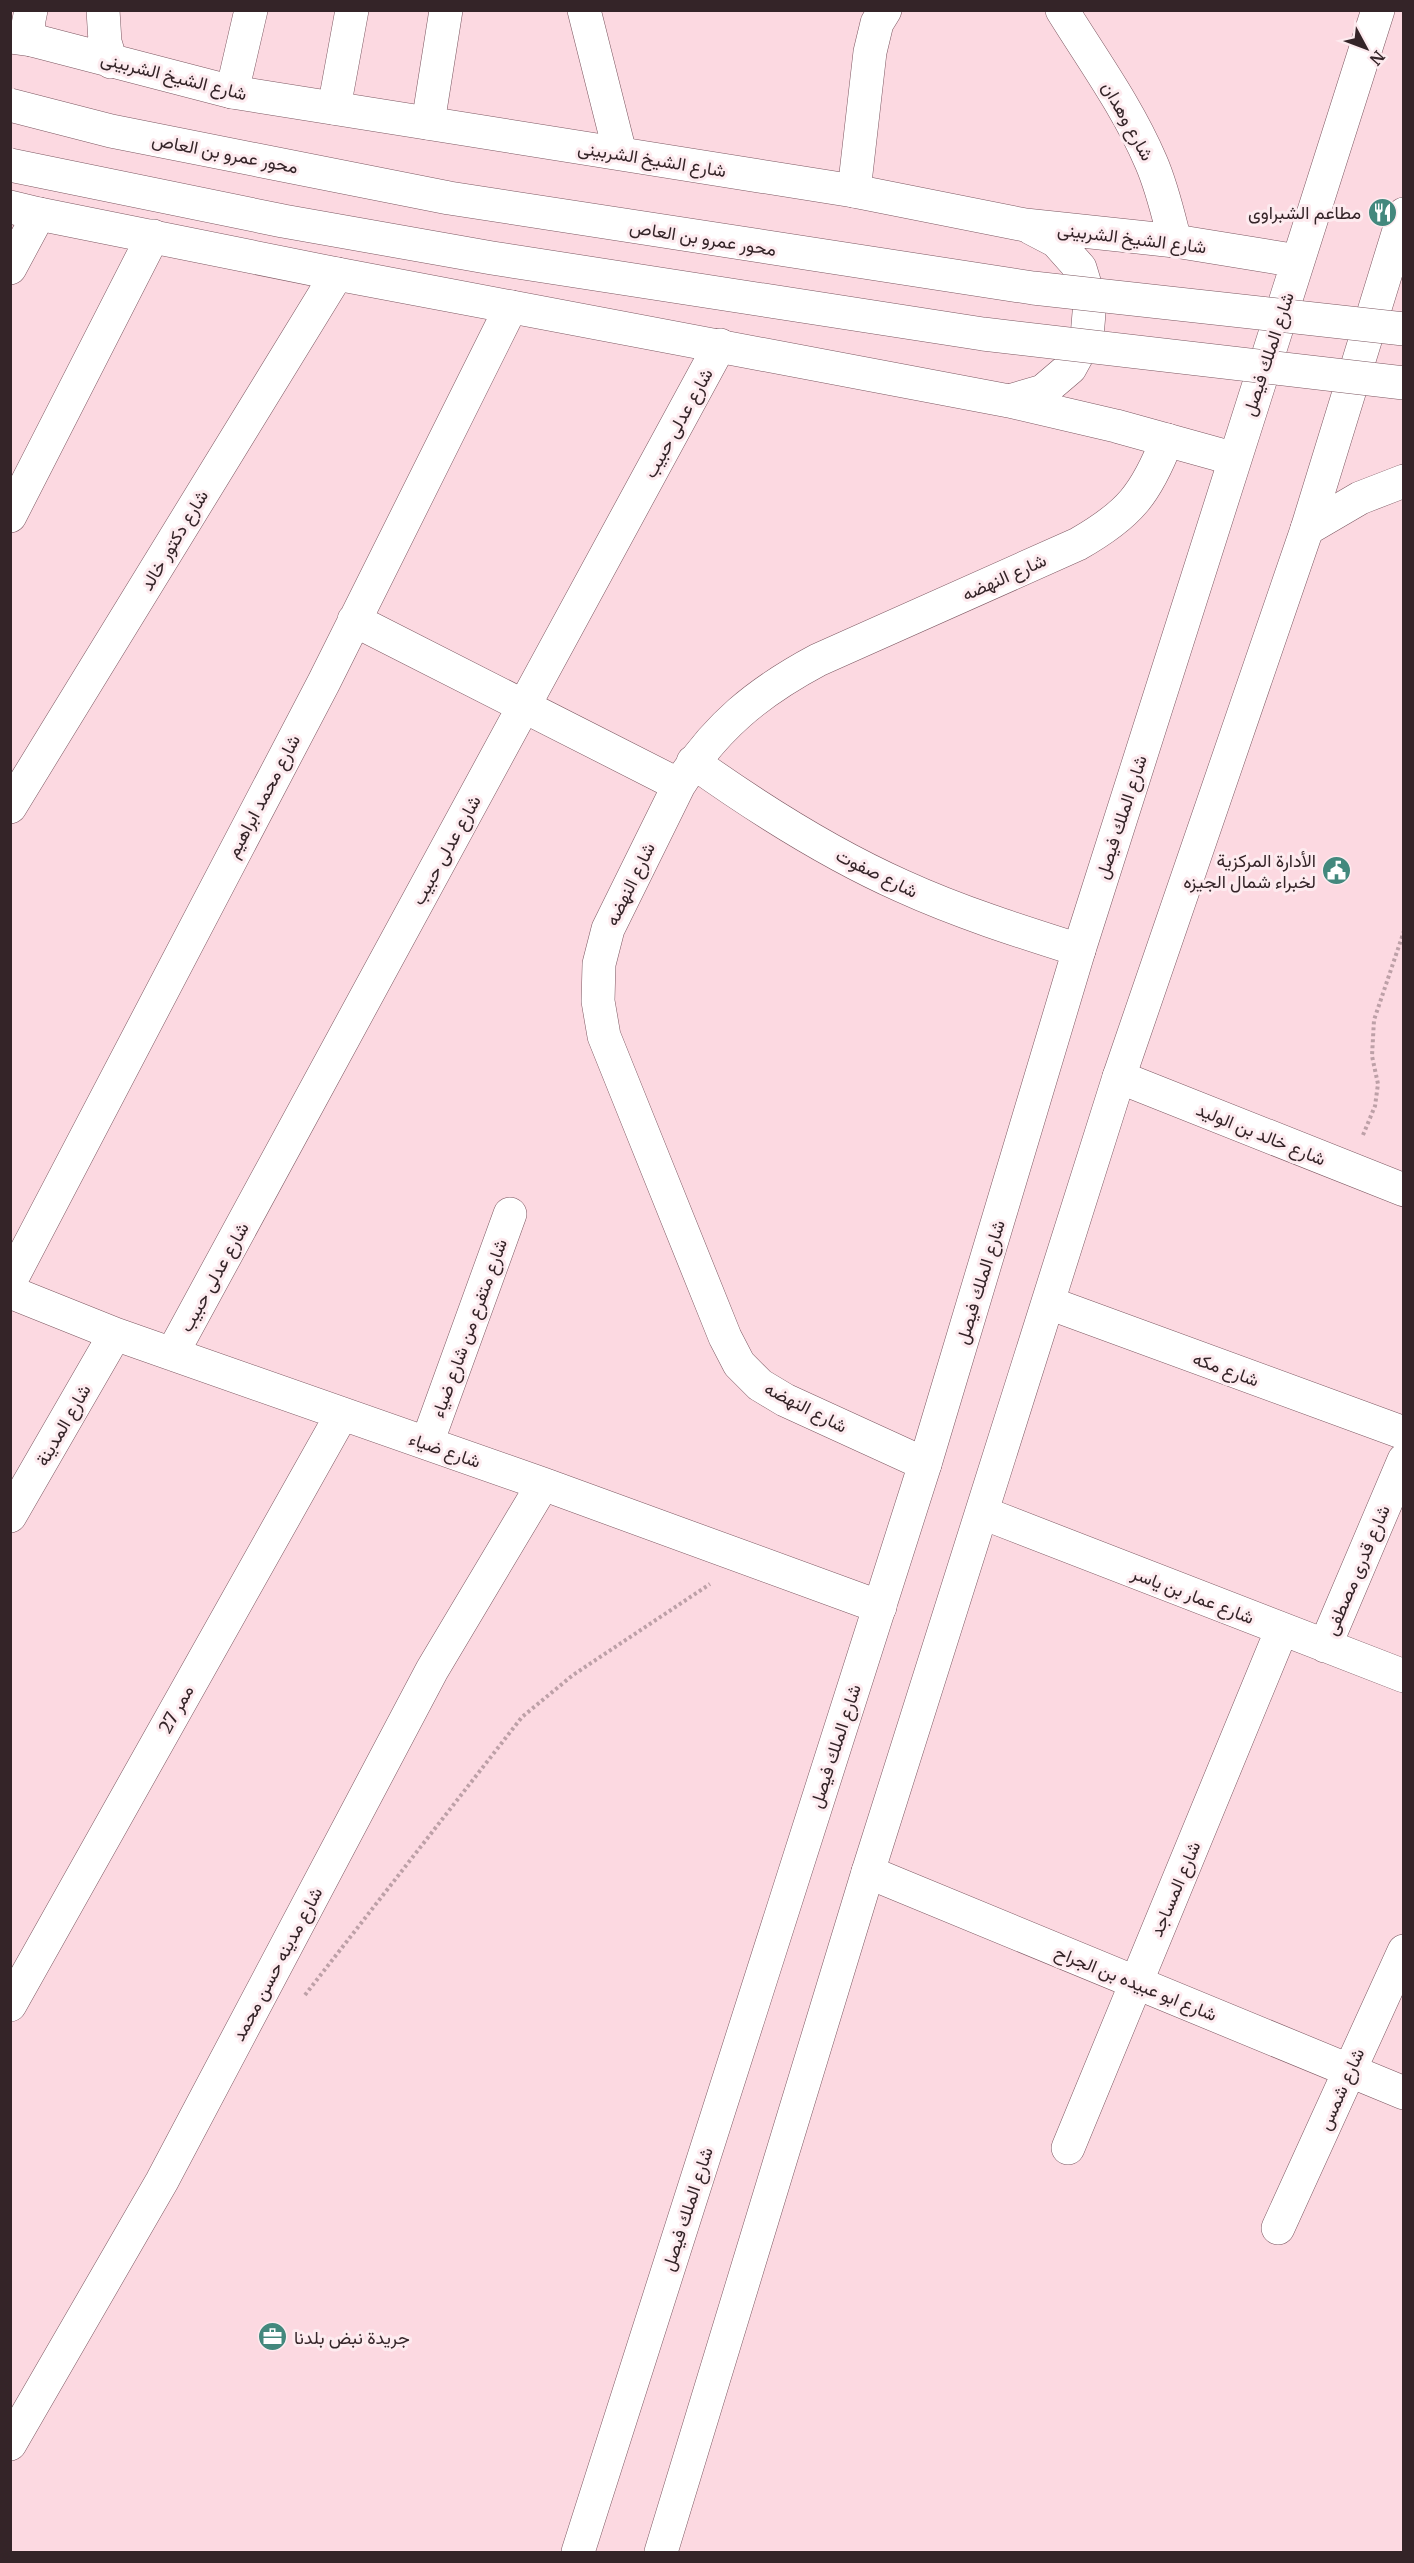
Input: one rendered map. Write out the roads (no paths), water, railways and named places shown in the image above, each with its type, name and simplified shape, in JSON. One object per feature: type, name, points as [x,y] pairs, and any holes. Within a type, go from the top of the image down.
[{"type":"street","points":[[103,10],[104,33],[111,62]]},
{"type":"street","points":[[232,92],[251,10]]},
{"type":"street","points":[[334,108],[352,10]]},
{"type":"street","points":[[428,123],[446,10]]},
{"type":"street","points":[[584,10],[620,153]]},
{"type":"street","points":[[854,191],[870,52],[878,23],[885,10]]},
{"type":"street","name":"شارع وهدان","points":[[1062,10],[1134,127],[1152,164],[1175,241]]},
{"type":"street","name":"شارع الملك فيصل","points":[[578,2553],[925,1464],[1079,950],[1378,10]]},
{"type":"street","name":"شارع الشيخ الشربينى","points":[[24,29],[111,62],[232,92],[854,191],[1025,225],[1175,241],[1298,261]]},
{"type":"street","name":"محور عمرو بن العاص","points":[[10,105],[111,131],[449,198],[1033,288],[1404,329]]},
{"type":"street","points":[[10,165],[283,221],[492,258],[983,334],[1404,383]]},
{"type":"street","points":[[10,268],[25,211],[337,274],[1009,401],[1235,459]]},
{"type":"street","points":[[661,2553],[868,1872],[1119,1077],[1307,529],[1404,214]]},
{"type":"street","points":[[1009,401],[1043,391],[1070,368],[1087,337],[1090,301],[1080,268],[1056,241],[1025,225]]},
{"type":"street","points":[[10,516],[153,236]]},
{"type":"street","name":"شارع دكتور خالد","points":[[10,807],[337,274]]},
{"type":"street","name":"شارع محمد ابراهيم","points":[[10,1282],[354,620],[511,307]]},
{"type":"street","name":"شارع عدلى حبيب","points":[[172,1354],[720,345]]},
{"type":"street","name":"شارع النهضه","points":[[925,1464],[786,1400],[760,1385],[739,1364],[725,1337],[604,1036],[598,1001],[599,964],[608,929],[686,773],[719,730],[749,703],[782,679],[818,660],[1078,544],[1109,526],[1134,503],[1154,474],[1167,440]]},
{"type":"street","points":[[1307,529],[1360,498],[1404,481]]},
{"type":"street","name":"شارع صفوت","points":[[354,620],[524,706],[737,794],[818,844],[901,886],[989,922],[1079,950]]},
{"type":"street","name":"شارع خالد بن الوليد","points":[[1119,1077],[1404,1190]]},
{"type":"street","name":"شارع متفرع من شارع ضياء","points":[[427,1443],[510,1214]]},
{"type":"street","name":"شارع ضياء","points":[[10,1292],[115,1334],[543,1484],[880,1607]]},
{"type":"street","name":"شارع مكه","points":[[1049,1303],[1404,1433]]},
{"type":"street","name":"شارع المدينة","points":[[10,1516],[115,1334]]},
{"type":"street","name":"ممر 27","points":[[10,2005],[342,1414]]},
{"type":"street","name":"شارع قدرى مصطفى","points":[[1325,1646],[1404,1460]]},
{"type":"street","name":"شارع مدينه حسن محمد","points":[[10,2444],[162,2181],[427,1679],[543,1484]]},
{"type":"street","name":"شارع عمار بن ياسر","points":[[983,1513],[1404,1677]]},
{"type":"street","name":"شارع المساجد","points":[[1068,2148],[1282,1629]]},
{"type":"street","name":"شارع ابو عبيده بن الجراح","points":[[868,1872],[1404,2093]]},
{"type":"street","name":"شارع شمس","points":[[1278,2228],[1404,1950]]},
{"type":"place","name":"مطاعم الشبراوى","points":[[1382,212]]},
{"type":"place","name":"الأدارة المركزية لخبراء شمال الجيزه","points":[[1337,870]]},
{"type":"place","name":"جريدة نبض بلدنا","points":[[273,2337]]}]
